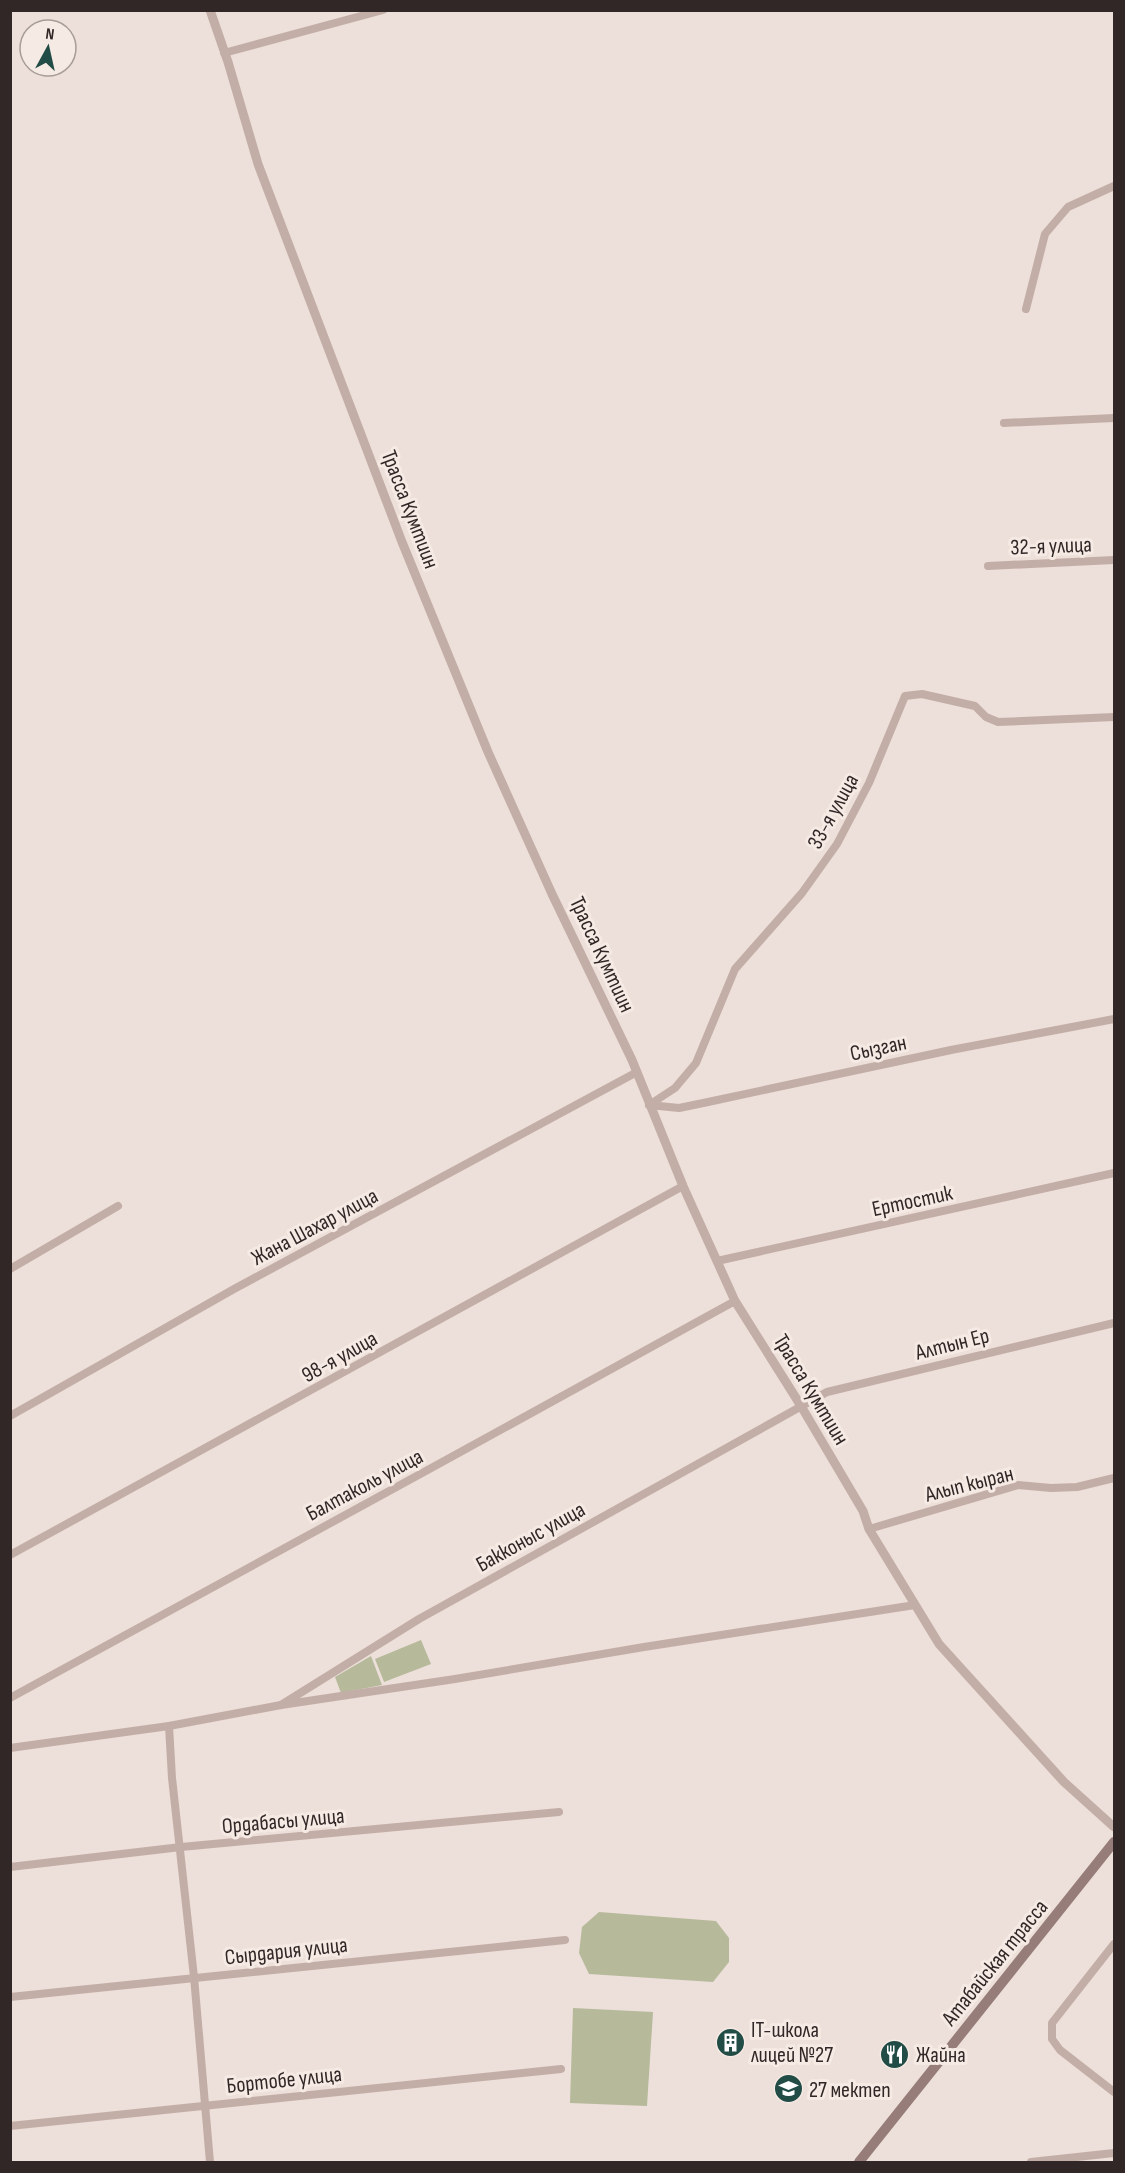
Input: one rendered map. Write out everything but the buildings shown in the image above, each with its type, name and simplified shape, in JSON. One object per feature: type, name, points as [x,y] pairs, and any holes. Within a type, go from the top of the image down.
[{"type":"main road","name":"Атабайская трасса","points":[[859,2163],[1114,1842]]},
{"type":"street","name":"Трасса Кумтиин","points":[[210,10],[258,164],[402,542],[488,752],[552,894],[637,1072],[683,1186],[735,1302],[801,1406],[863,1511],[869,1529],[939,1644],[1064,1782],[1114,1827]]},
{"type":"street","points":[[224,53],[383,10]]},
{"type":"street","points":[[1026,309],[1046,234],[1068,207],[1114,186]]},
{"type":"street","points":[[1004,423],[1114,418]]},
{"type":"street","name":"32-я улица","points":[[988,566],[1114,560]]},
{"type":"street","name":"33-я улица","points":[[649,1105],[675,1088],[696,1063],[735,969],[802,893],[837,844],[869,783],[905,696],[922,694],[975,706],[986,717],[998,723],[1114,717]]},
{"type":"street","name":"Сызган","points":[[649,1105],[679,1108],[951,1050],[1114,1019]]},
{"type":"street","name":"Жана Шахар улица","points":[[10,1416],[234,1289],[637,1072]]},
{"type":"street","name":"Ертостик","points":[[717,1261],[1114,1173]]},
{"type":"street","name":"98-я улица","points":[[10,1555],[683,1186]]},
{"type":"street","points":[[10,1269],[118,1206]]},
{"type":"street","name":"Балтаколь улица","points":[[10,1698],[735,1302]]},
{"type":"street","name":"Алтын Ер","points":[[801,1406],[827,1392],[1114,1323]]},
{"type":"street","name":"Бакконыс улица","points":[[281,1705],[419,1619],[801,1406]]},
{"type":"street","name":"Алып кыран","points":[[869,1529],[1018,1485],[1051,1488],[1077,1487],[1114,1478]]},
{"type":"street","points":[[10,1748],[169,1725],[281,1705],[915,1605]]},
{"type":"street","points":[[169,1725],[172,1778],[194,1977],[210,2163]]},
{"type":"street","name":"Ордабасы улица","points":[[10,1867],[181,1847],[559,1812]]},
{"type":"street","name":"Сырдария улица","points":[[10,1997],[565,1940]]},
{"type":"street","points":[[1114,1944],[1053,2023],[1052,2039],[1060,2049],[1114,2092]]},
{"type":"street","name":"Бортобе улица","points":[[10,2126],[561,2069]]},
{"type":"street","points":[[1031,2163],[1114,2153]]},
{"type":"green space","points":[[421,1640],[431,1664],[384,1682],[375,1659]]},
{"type":"green space","points":[[371,1656],[382,1685],[341,1693],[335,1677]]},
{"type":"green space","points":[[599,1912],[716,1921],[729,1938],[729,1962],[713,1982],[589,1974],[579,1953],[582,1927]]},
{"type":"green space","points":[[573,2008],[653,2012],[647,2106],[570,2103]]},
{"type":"place","name":"IT-школа лицей №27","points":[[730,2042]]},
{"type":"place","name":"Жайна","points":[[895,2054]]},
{"type":"place","name":"27 мектеп","points":[[788,2089]]}]
